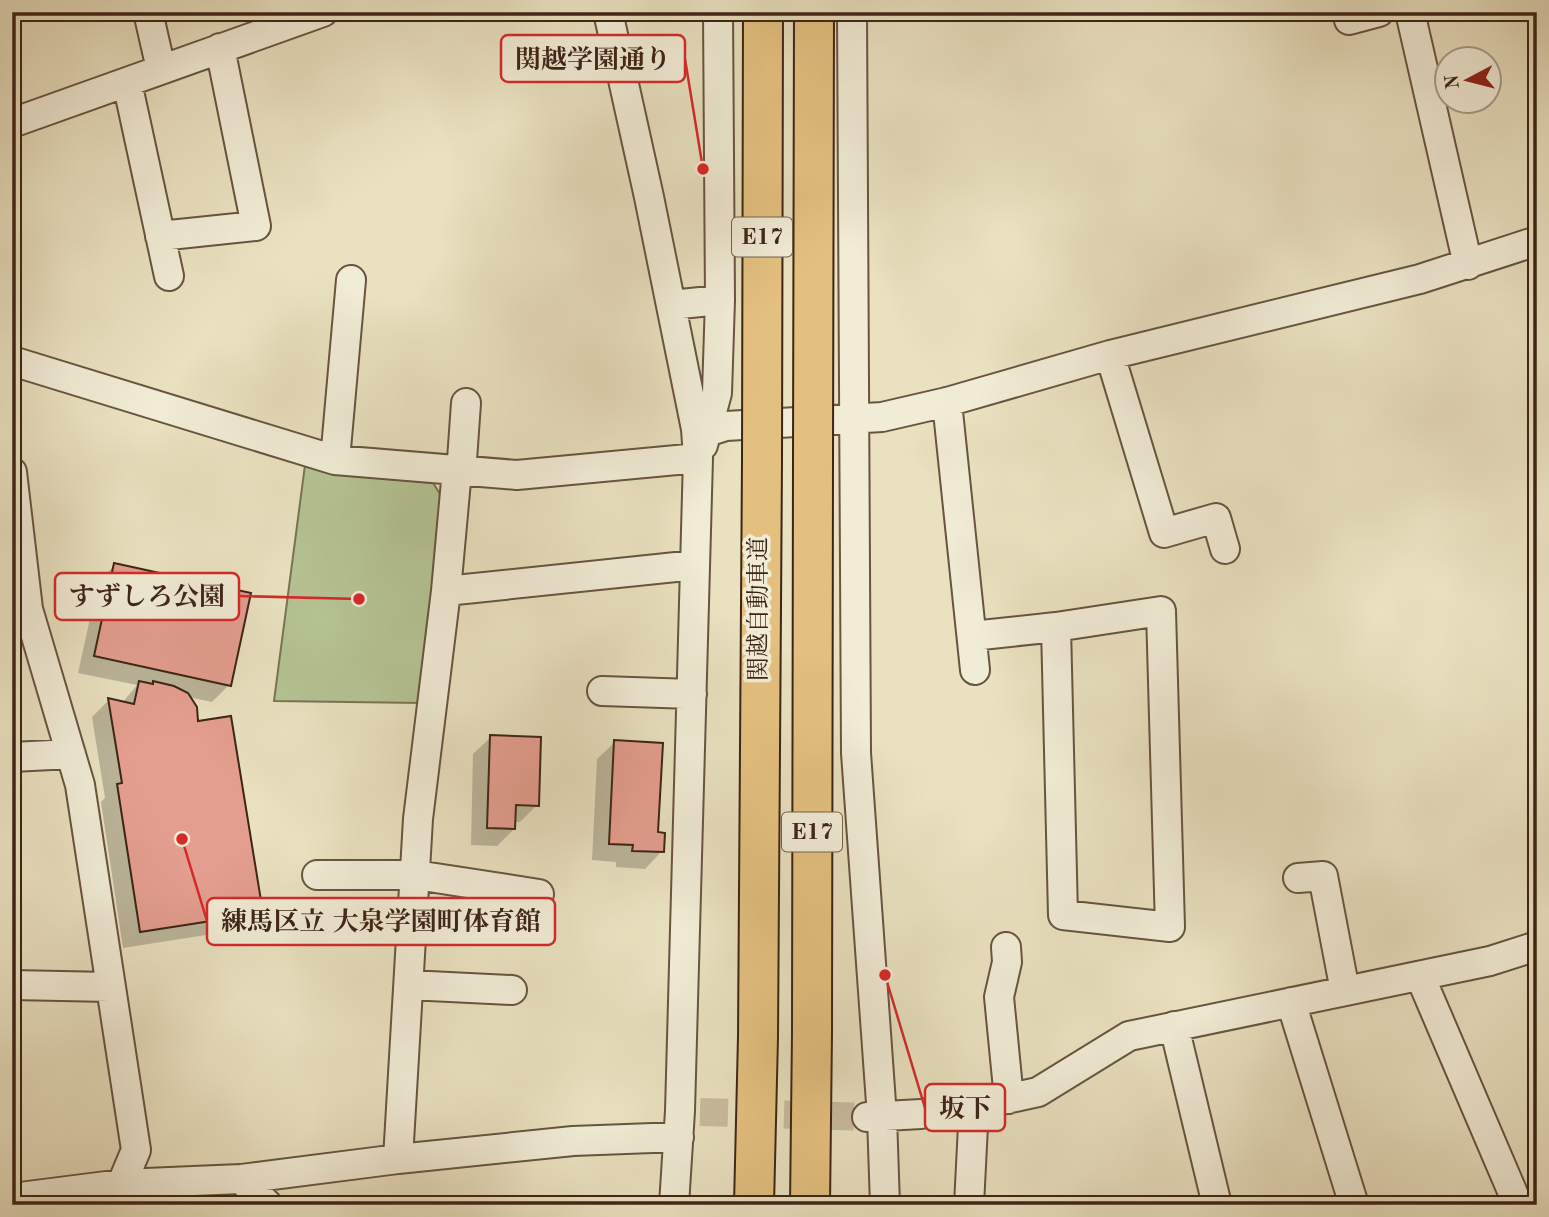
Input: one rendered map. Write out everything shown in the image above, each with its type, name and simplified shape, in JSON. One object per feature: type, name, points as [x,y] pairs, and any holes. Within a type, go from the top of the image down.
[{"type":"highway","name":"関越自動車道","points":[[754,1205],[758,1037],[763,12]]},
{"type":"highway","name":"E17","points":[[810,1205],[814,12]]},
{"type":"street","points":[[148,12],[161,69]]},
{"type":"street","points":[[12,123],[323,12]]},
{"type":"street","points":[[608,12],[671,305],[698,458],[691,694],[687,1120],[674,1205]]},
{"type":"street","points":[[698,458],[708,432],[717,393],[720,300],[718,12]]},
{"type":"street","points":[[852,12],[856,754],[875,1117],[885,1205]]},
{"type":"street","points":[[1347,12],[1349,20],[1380,12]]},
{"type":"street","points":[[1410,12],[1468,265]]},
{"type":"street","points":[[160,236],[256,226],[220,48]]},
{"type":"street","points":[[127,82],[169,276]]},
{"type":"street","points":[[708,432],[726,426],[854,421],[882,417],[947,402],[1110,355],[1420,279],[1537,241]]},
{"type":"street","points":[[335,460],[351,280]]},
{"type":"street","points":[[671,305],[720,300]]},
{"type":"street","points":[[1110,355],[1164,533],[1216,518],[1225,549]]},
{"type":"street","points":[[12,361],[335,460],[517,475],[698,458]]},
{"type":"street","points":[[947,402],[975,670]]},
{"type":"street","points":[[398,1158],[418,819],[446,591],[457,470],[462,460],[466,403]]},
{"type":"street","points":[[12,472],[28,609],[80,785],[136,1150],[117,1195]]},
{"type":"street","points":[[446,591],[695,565]]},
{"type":"street","points":[[972,636],[1161,611],[1170,927],[1063,915],[1056,627]]},
{"type":"street","points":[[602,691],[691,694]]},
{"type":"street","points":[[12,757],[71,754]]},
{"type":"street","points":[[317,875],[416,875],[539,894]]},
{"type":"street","points":[[1298,878],[1324,876],[1345,991]]},
{"type":"street","points":[[875,1117],[974,1106],[1038,1093],[1129,1036],[1490,961],[1537,946]]},
{"type":"street","points":[[1006,947],[1007,962],[999,997],[1009,1099]]},
{"type":"street","points":[[1420,976],[1518,1205]]},
{"type":"street","points":[[12,985],[110,987]]},
{"type":"street","points":[[409,985],[512,990]]},
{"type":"street","points":[[1291,1002],[1354,1205]]},
{"type":"street","points":[[1174,1026],[1217,1205]]},
{"type":"street","points":[[969,1205],[974,1106]]},
{"type":"street","points":[[12,1198],[117,1195],[398,1158],[573,1141],[687,1120]]},
{"type":"street","points":[[241,1179],[268,1205]]},
{"type":"green space","points":[[305,465],[334,474],[433,483],[442,497],[421,703],[274,701]]},
{"type":"building","points":[[114,563],[251,593],[231,686],[94,656]]},
{"type":"building","points":[[139,681],[174,686],[188,693],[197,707],[198,721],[231,716],[263,913],[140,932],[117,784],[122,783],[108,698],[134,704]]},
{"type":"building","points":[[490,735],[541,737],[539,806],[516,805],[515,829],[487,828]]},
{"type":"building","points":[[614,740],[663,743],[658,832],[665,833],[664,852],[632,851],[633,845],[609,844]]},
{"type":"tunnel","points":[[700,1112],[867,1117]]},
{"type":"place","name":"関越学園通り","points":[[703,169]]},
{"type":"place","name":"すずしろ公園","points":[[359,599]]},
{"type":"place","name":"練馬区立 大泉学園町体育館","points":[[182,839]]},
{"type":"place","name":"坂下","points":[[885,975]]}]
